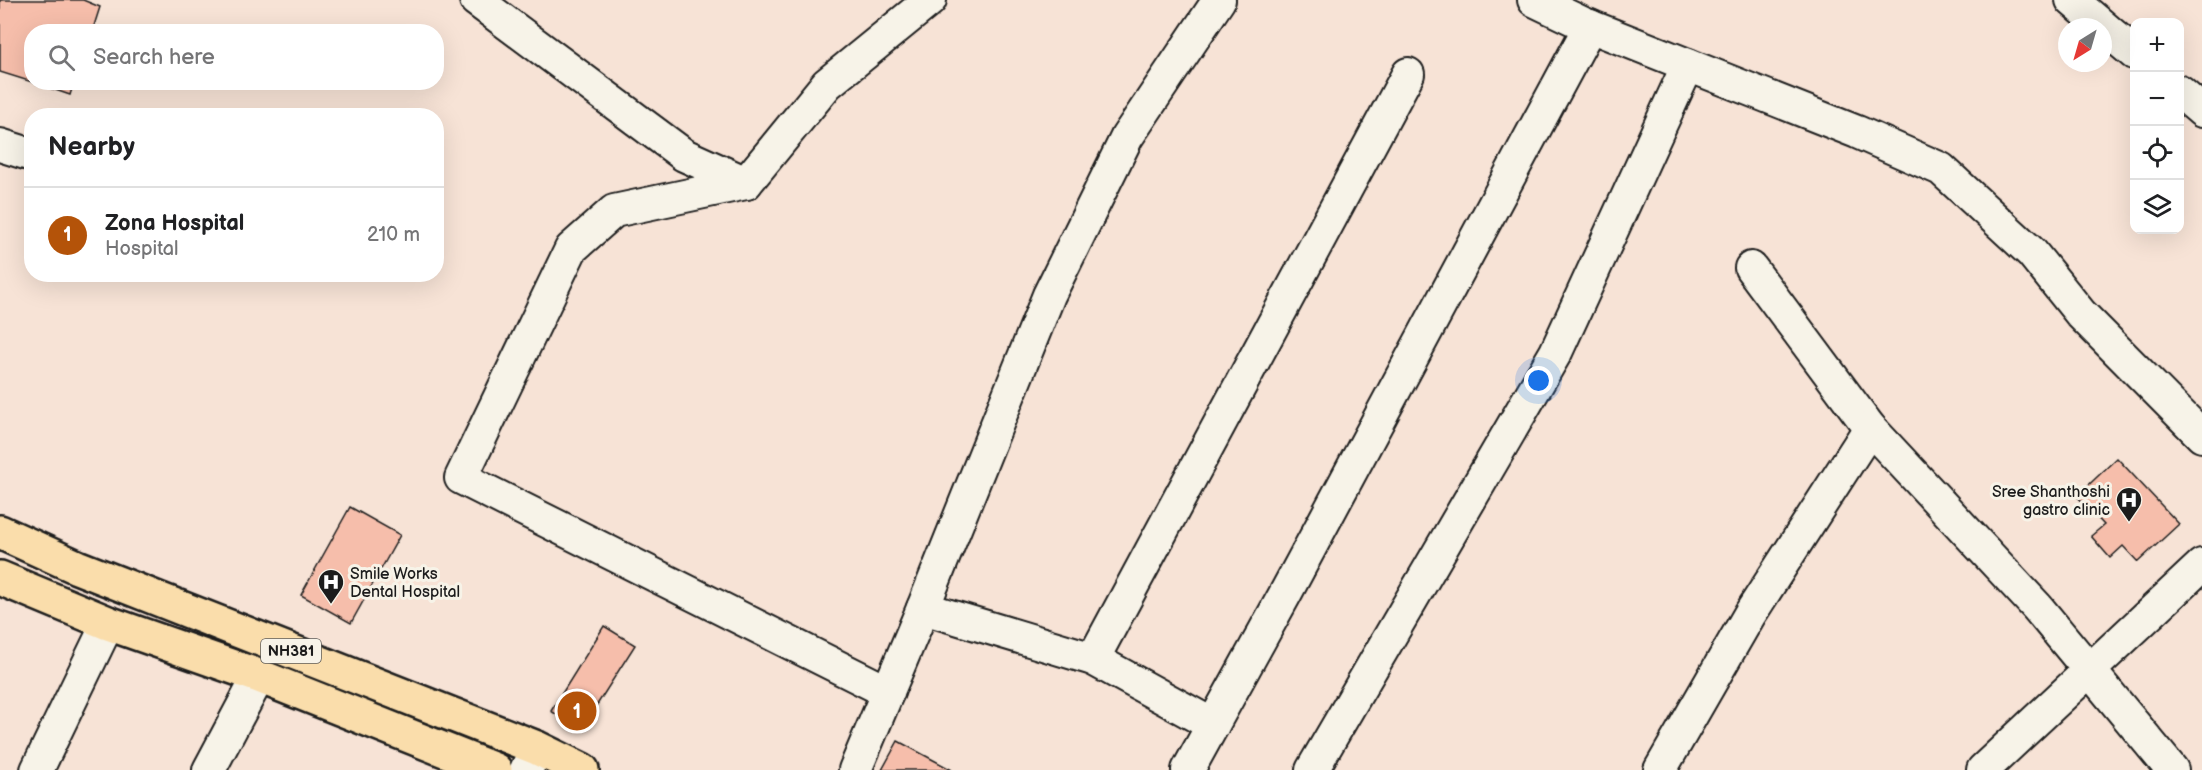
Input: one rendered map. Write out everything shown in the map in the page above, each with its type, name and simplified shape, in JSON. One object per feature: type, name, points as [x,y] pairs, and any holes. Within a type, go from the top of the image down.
[{"type":"highway","name":"NH381","points":[[0,532],[532,759],[582,770]]},
{"type":"highway","name":"NH381","points":[[0,578],[108,623],[259,676],[495,770]]},
{"type":"street","points":[[476,0],[684,155],[746,183]]},
{"type":"street","points":[[888,692],[461,478],[571,249],[614,211],[746,183],[827,84],[930,0]]},
{"type":"street","points":[[855,770],[1049,295],[1128,137],[1220,0]]},
{"type":"street","points":[[1534,0],[1590,27],[1857,132],[1941,169],[2032,253],[2081,314],[2202,436]]},
{"type":"street","points":[[2072,0],[2130,50]]},
{"type":"street","points":[[1188,770],[1590,27]]},
{"type":"street","points":[[1312,770],[1556,352],[1688,65]]},
{"type":"street","points":[[1093,659],[1408,74]]},
{"type":"street","points":[[2184,95],[2202,111]]},
{"type":"street","points":[[0,145],[24,152]]},
{"type":"street","points":[[1751,268],[1870,428],[2037,608],[2172,770]]},
{"type":"street","points":[[1660,770],[1750,614],[1870,428]]},
{"type":"street","points":[[1983,770],[2202,565]]},
{"type":"street","points":[[923,608],[1093,659],[1213,725]]},
{"type":"street","points":[[37,770],[108,623]]},
{"type":"street","points":[[209,770],[259,676]]},
{"type":"building","points":[[0,0],[83,0],[100,7],[95,24],[24,24],[24,80],[0,72]]},
{"type":"building","points":[[55,90],[72,90],[70,95]]},
{"type":"building","points":[[2117,458],[2179,524],[2138,562],[2123,546],[2110,558],[2091,536],[2104,525],[2077,496]]},
{"type":"building","points":[[350,507],[400,535],[351,623],[301,595]]},
{"type":"building","points":[[604,626],[635,645],[581,730],[551,711]]},
{"type":"building","points":[[898,741],[952,770],[882,770]]},
{"type":"place","name":"Sree Shanthoshi gastro clinic","points":[[2129,523]]},
{"type":"place","name":"Smile Works Dental Hospital","points":[[331,605]]},
{"type":"place","name":"Zona Hospital","points":[[577,711]]}]
